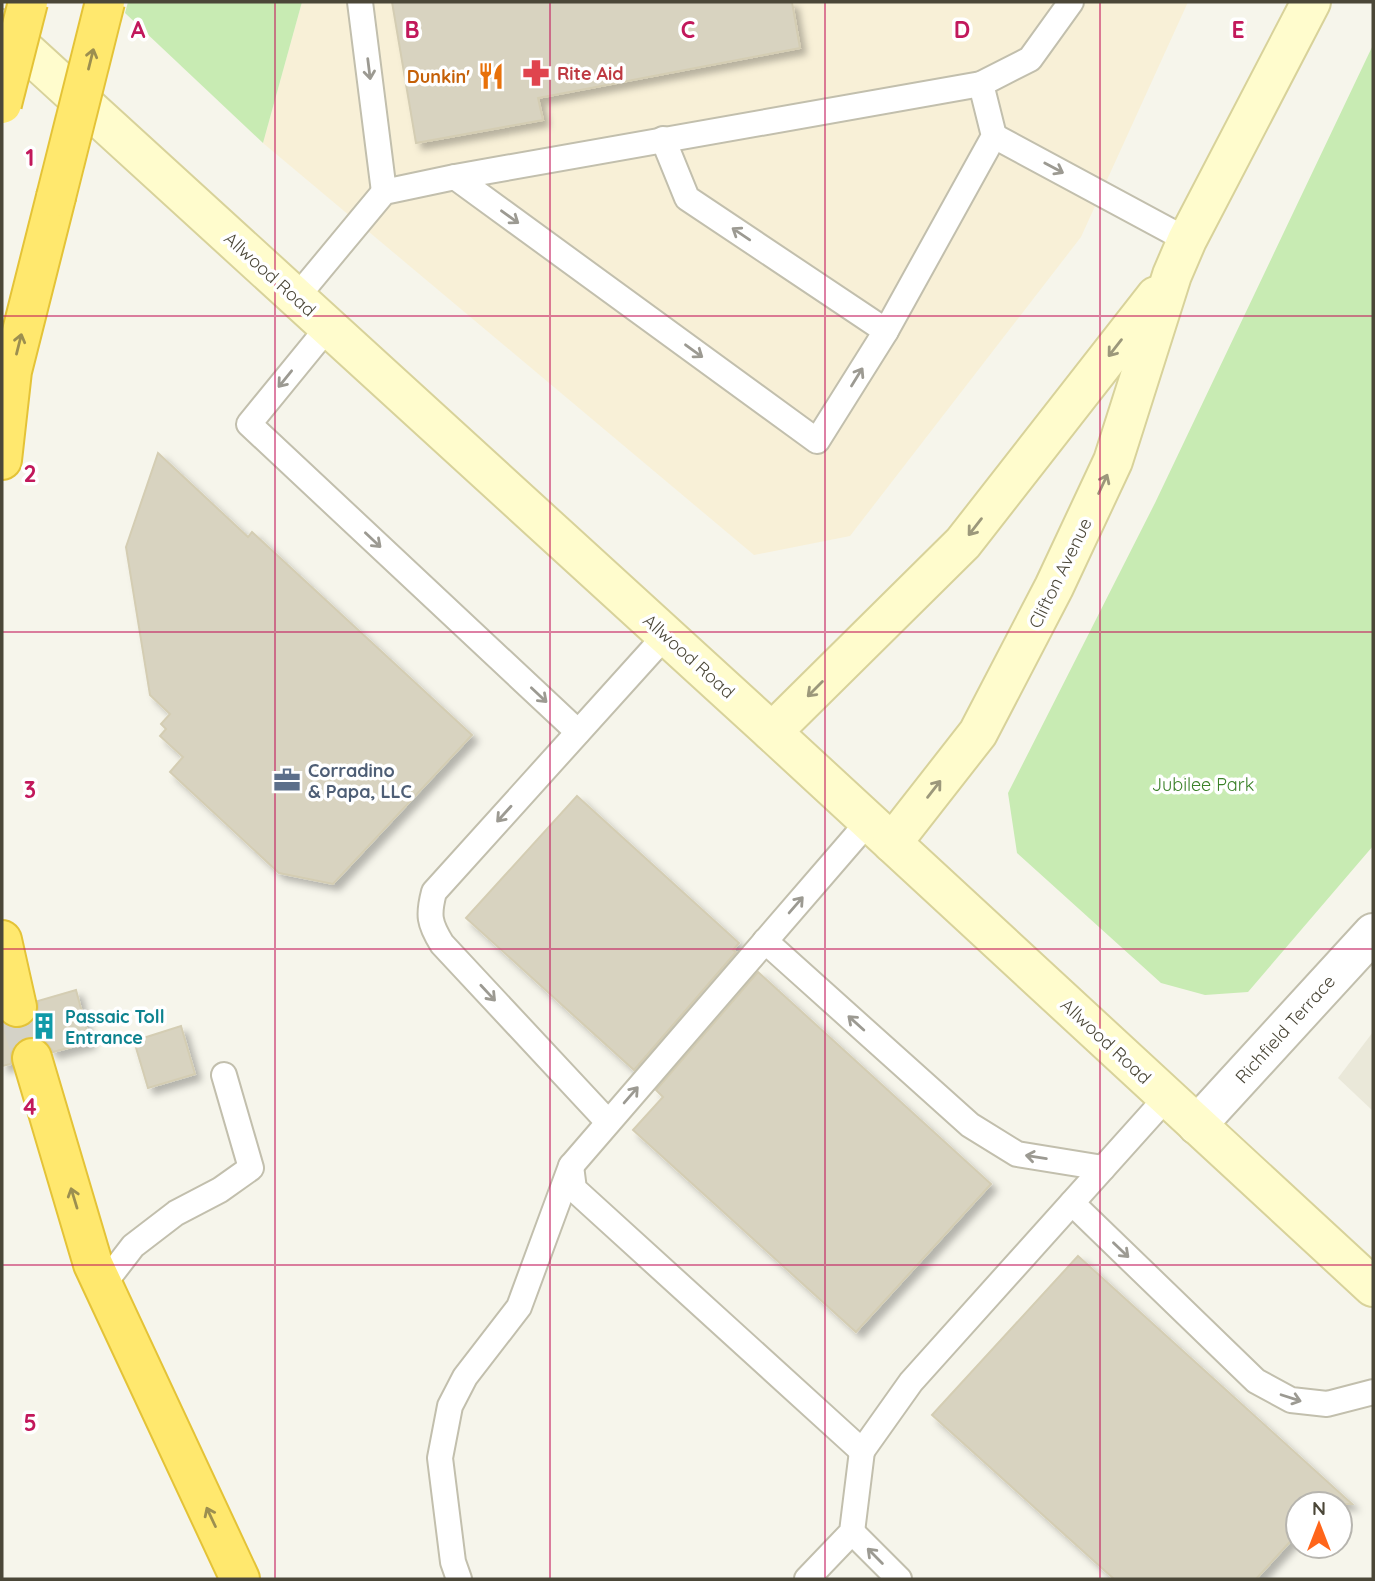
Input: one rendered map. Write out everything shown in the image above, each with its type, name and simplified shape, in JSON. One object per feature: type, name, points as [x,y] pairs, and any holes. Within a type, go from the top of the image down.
[{"type":"highway","points":[[2,104],[28,2]]},
{"type":"highway","points":[[2,460],[12,372],[105,2]]},
{"type":"highway","points":[[2,940],[17,1007]]},
{"type":"highway","points":[[32,1058],[93,1264],[240,1579]]},
{"type":"main road","name":"Clifton Avenue","points":[[880,832],[978,733],[1054,587],[1113,461],[1172,275],[1187,240],[1311,2]]},
{"type":"main road","name":"Allwood Road","points":[[2,29],[772,732],[1373,1287]]},
{"type":"main road","name":"Clifton Avenue","points":[[772,732],[963,543],[1172,275]]},
{"type":"street","name":"Richfield Terrace","points":[[1197,1125],[1373,933]]},
{"type":"lane","points":[[360,2],[384,192]]},
{"type":"lane","points":[[296,298],[384,192],[663,139],[981,84],[1030,59],[1071,2]]},
{"type":"lane","points":[[455,177],[817,441],[886,331],[994,136],[981,84]]},
{"type":"lane","points":[[994,136],[1187,240]]},
{"type":"lane","points":[[663,139],[687,198],[886,331]]},
{"type":"lane","points":[[329,327],[249,424],[578,732]]},
{"type":"lane","points":[[608,1122],[442,944],[432,927],[429,911],[434,892],[666,635]]},
{"type":"lane","points":[[459,1579],[453,1562],[440,1458],[450,1406],[465,1377],[519,1307],[571,1166],[765,941],[880,832]]},
{"type":"lane","points":[[765,941],[970,1125],[1017,1154],[1103,1168]]},
{"type":"lane","points":[[103,1285],[133,1246],[176,1213],[220,1190],[251,1168],[224,1075]]},
{"type":"lane","points":[[807,1579],[852,1532],[862,1451],[911,1382],[1167,1097]]},
{"type":"lane","points":[[571,1166],[574,1189],[862,1451]]},
{"type":"lane","points":[[1072,1203],[1256,1381],[1291,1400],[1327,1404],[1373,1392]]},
{"type":"lane","points":[[852,1532],[899,1579]]},
{"type":"shaded area","points":[[302,2],[1188,2],[1081,237],[850,536],[754,555],[263,143]]},
{"type":"shaded area","points":[[1373,1032],[1373,1111],[1338,1078]]},
{"type":"green space","points":[[128,2],[302,2],[263,143],[125,13]]},
{"type":"green space","name":"Jubilee Park","points":[[1373,45],[1373,846],[1248,992],[1205,995],[1161,983],[1017,853],[1008,793],[1155,503]]},
{"type":"building","name":"Rite Aid","points":[[392,2],[792,2],[800,48],[538,98],[543,120],[416,143]]},
{"type":"building","points":[[158,453],[248,537],[252,532],[472,735],[333,884],[279,873],[170,772],[183,757],[160,736],[166,729],[161,724],[170,714],[150,695],[126,547]]},
{"type":"building","points":[[577,796],[739,943],[733,950],[736,952],[634,1070],[466,918]]},
{"type":"building","points":[[758,972],[991,1184],[856,1332],[633,1130],[663,1097],[656,1090]]},
{"type":"building","name":"Passaic Toll Entrance","points":[[76,990],[90,1042],[53,1052],[46,1042],[38,1037],[26,1037],[16,1043],[11,1054],[11,1064],[2,1066],[2,1022],[11,1028],[22,1028],[32,1023],[38,1014],[38,1001]]},
{"type":"building","points":[[181,1026],[195,1074],[148,1088],[134,1041]]},
{"type":"building","points":[[1078,1256],[1337,1490],[1284,1490],[1284,1548],[1256,1579],[1114,1579],[932,1415]]},
{"type":"tunnel","points":[[17,1007],[32,1058]]},
{"type":"place","name":"Rite Aid","points":[[536,73]]},
{"type":"place","name":"Dunkin'","points":[[491,76]]},
{"type":"place","name":"Corradino & Papa, LLC","points":[[287,780]]},
{"type":"place","name":"Passaic Toll Entrance","points":[[44,1026]]}]
